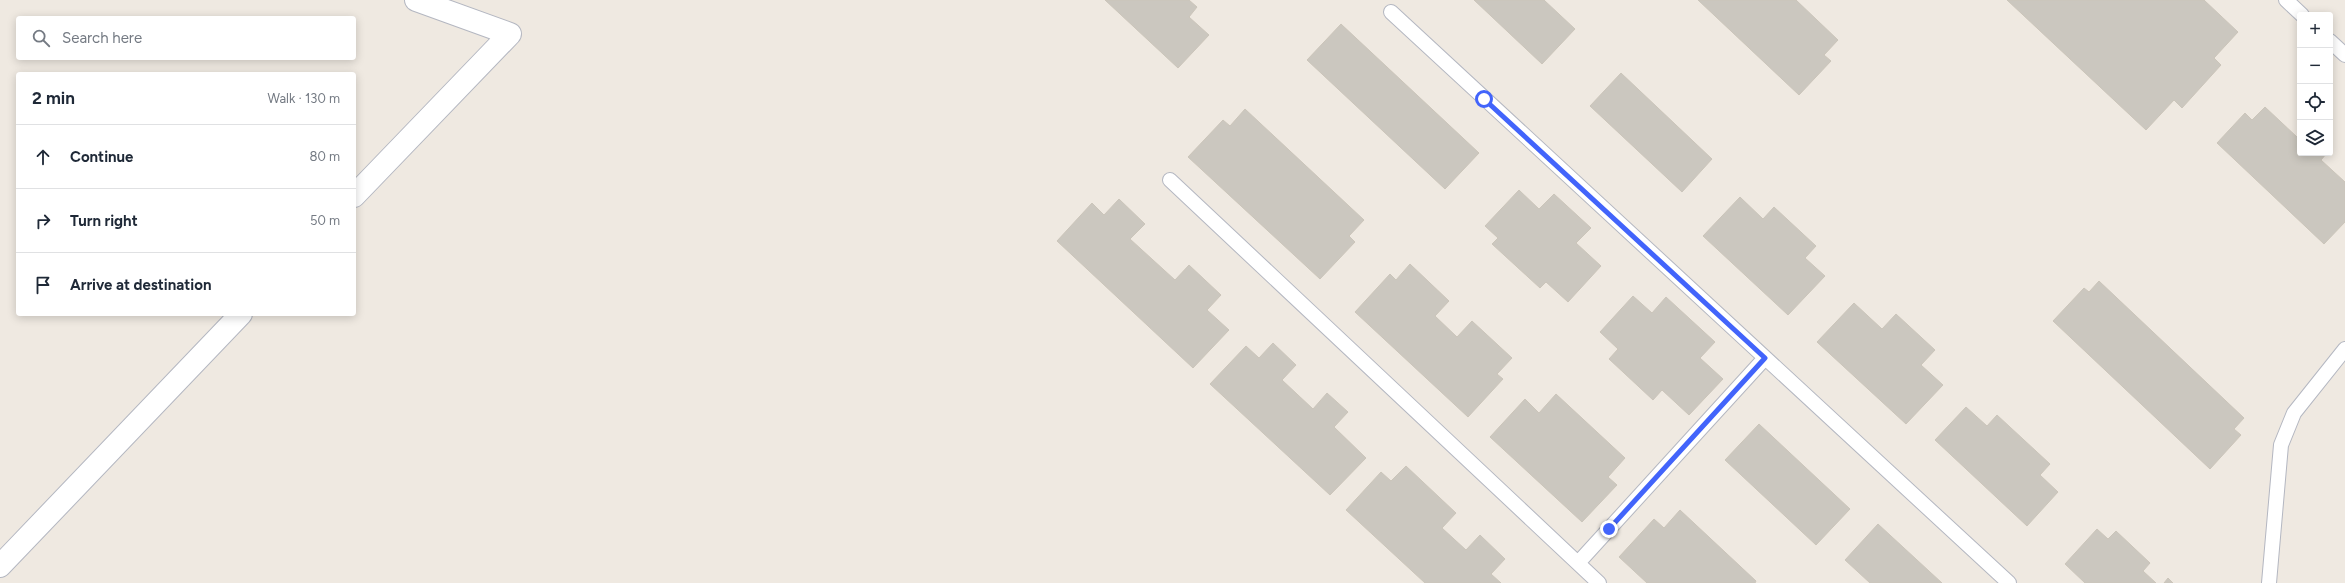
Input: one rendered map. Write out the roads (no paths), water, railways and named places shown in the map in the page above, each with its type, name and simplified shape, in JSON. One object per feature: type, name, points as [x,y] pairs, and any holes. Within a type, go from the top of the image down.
[{"type":"street","points":[[356,194],[510,34],[424,2]]},
{"type":"street","points":[[0,566],[240,316]]},
{"type":"lane","points":[[2286,0],[2299,12]]},
{"type":"lane","points":[[1391,12],[2009,583]]},
{"type":"lane","points":[[2333,44],[2345,55]]},
{"type":"lane","points":[[1170,180],[1599,583]]},
{"type":"lane","points":[[2269,583],[2281,445],[2294,413],[2345,349]]},
{"type":"lane","points":[[1578,564],[1765,358]]}]
